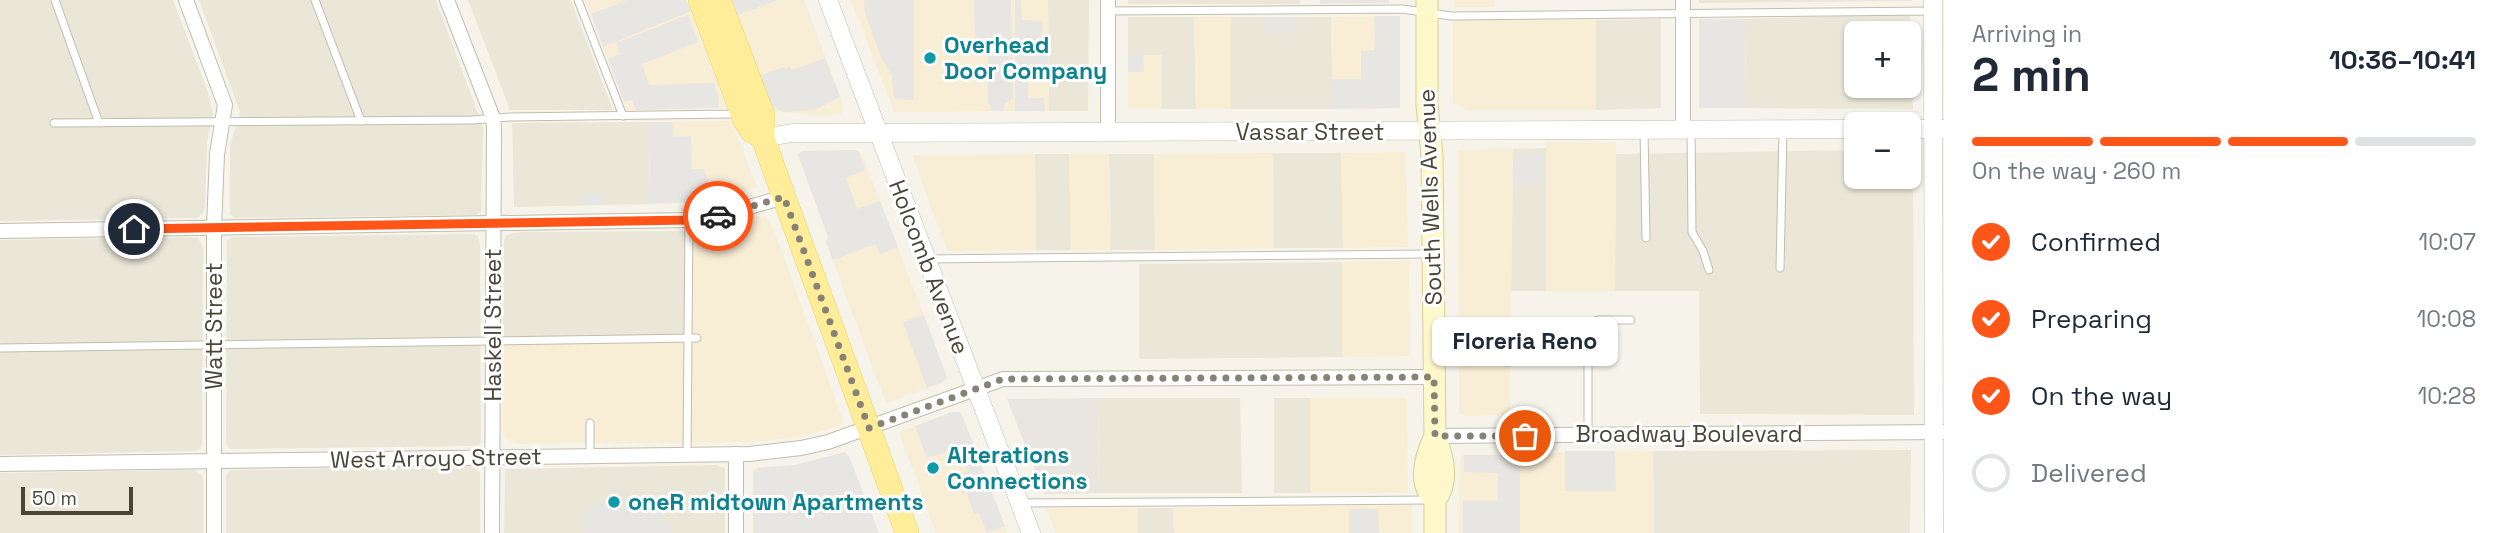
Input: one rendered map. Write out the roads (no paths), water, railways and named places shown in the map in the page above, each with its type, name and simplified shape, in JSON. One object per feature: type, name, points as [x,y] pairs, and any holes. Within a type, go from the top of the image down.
[{"type":"main road","points":[[700,0],[742,111],[752,131],[764,138]]},
{"type":"main road","points":[[719,0],[764,115],[764,138],[784,197],[907,533]]},
{"type":"main road","name":"South Wells Avenue","points":[[1427,6],[1427,105],[1434,254],[1435,436],[1443,462],[1442,492],[1435,500],[1435,533]]},
{"type":"street","name":"Watt Street","points":[[186,0],[224,99],[225,112],[215,177],[214,533]]},
{"type":"street","name":"Haskell Street","points":[[447,0],[493,118],[492,533]]},
{"type":"street","name":"Holcomb Avenue","points":[[828,0],[1031,533]]},
{"type":"street","points":[[1108,6],[1108,132]]},
{"type":"street","points":[[1933,6],[1939,129],[1939,458],[1934,533]]},
{"type":"street","points":[[1683,7],[1687,131]]},
{"type":"street","name":"Vassar Street","points":[[764,138],[792,133],[1844,129]]},
{"type":"street","points":[[1921,129],[1939,129]]},
{"type":"street","points":[[0,231],[689,220],[722,215],[784,197]]},
{"type":"street","name":"West Arroyo Street","points":[[0,464],[736,454],[801,448],[828,442],[1003,379],[1434,377]]},
{"type":"street","name":"Broadway Boulevard","points":[[1435,436],[1939,432]]},
{"type":"street","points":[[736,454],[736,533]]},
{"type":"lane","points":[[55,0],[99,123]]},
{"type":"lane","points":[[315,0],[361,121]]},
{"type":"lane","points":[[578,0],[623,116]]},
{"type":"lane","points":[[1108,6],[1402,9],[1427,6],[1451,16],[1683,7],[1933,6]]},
{"type":"lane","points":[[54,123],[361,121],[730,114],[742,111]]},
{"type":"lane","points":[[1780,268],[1783,130]]},
{"type":"lane","points":[[1644,131],[1646,238]]},
{"type":"lane","points":[[1687,131],[1692,232],[1703,251],[1709,270]]},
{"type":"lane","points":[[687,455],[689,220]]},
{"type":"lane","points":[[926,259],[1434,254]]},
{"type":"lane","points":[[1588,435],[1588,332],[1591,322],[1631,320]]},
{"type":"lane","points":[[0,348],[697,338]]},
{"type":"lane","points":[[590,423],[590,456]]},
{"type":"lane","points":[[1020,503],[1435,500]]},
{"type":"place","name":"Overhead Door Company","points":[[930,58]]},
{"type":"place","name":"Floreria Reno","points":[[1525,436]]},
{"type":"place","name":"Alterations Connections","points":[[933,468]]},
{"type":"place","name":"oneR midtown Apartments","points":[[614,502]]}]
